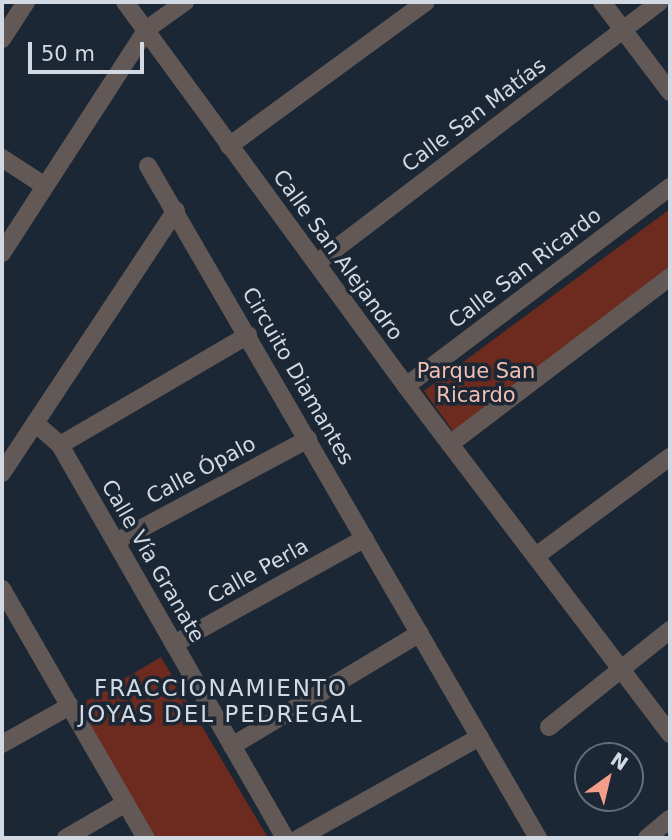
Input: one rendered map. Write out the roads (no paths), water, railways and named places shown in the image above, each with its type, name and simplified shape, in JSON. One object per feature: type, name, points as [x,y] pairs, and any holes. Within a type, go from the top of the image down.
[{"type":"street","points":[[2,38],[26,2]]},
{"type":"street","name":"Calle San Alejandro","points":[[125,2],[406,386],[670,734]]},
{"type":"street","points":[[2,253],[147,29],[185,2]]},
{"type":"street","points":[[229,146],[426,2]]},
{"type":"street","points":[[602,2],[670,92]]},
{"type":"street","name":"Calle San Matías","points":[[317,264],[659,2]]},
{"type":"street","points":[[2,158],[45,186]]},
{"type":"street","name":"Circuito Diamantes","points":[[148,166],[176,210],[537,838]]},
{"type":"street","name":"Calle San Ricardo","points":[[406,386],[670,187]]},
{"type":"street","points":[[2,473],[176,210]]},
{"type":"street","points":[[450,443],[670,277]]},
{"type":"street","points":[[60,445],[248,335]]},
{"type":"street","name":"Calle Vía Granate","points":[[35,423],[60,445],[285,838]]},
{"type":"street","name":"Calle Ópalo","points":[[116,542],[308,439]]},
{"type":"street","points":[[536,556],[670,457]]},
{"type":"street","name":"Calle Perla","points":[[174,644],[365,538]]},
{"type":"street","points":[[2,589],[146,838]]},
{"type":"street","points":[[549,727],[670,631]]},
{"type":"street","points":[[232,746],[420,633]]},
{"type":"street","points":[[2,744],[70,706]]},
{"type":"street","points":[[299,838],[480,737]]},
{"type":"street","points":[[66,838],[126,803]]},
{"type":"street","points":[[647,838],[670,819]]},
{"type":"district","name":"FRACCIONAMIENTO JOYAS DEL PEDREGAL","points":[[221,701]]},
{"type":"park label","name":"Parque San Ricardo","points":[[476,383]]}]
